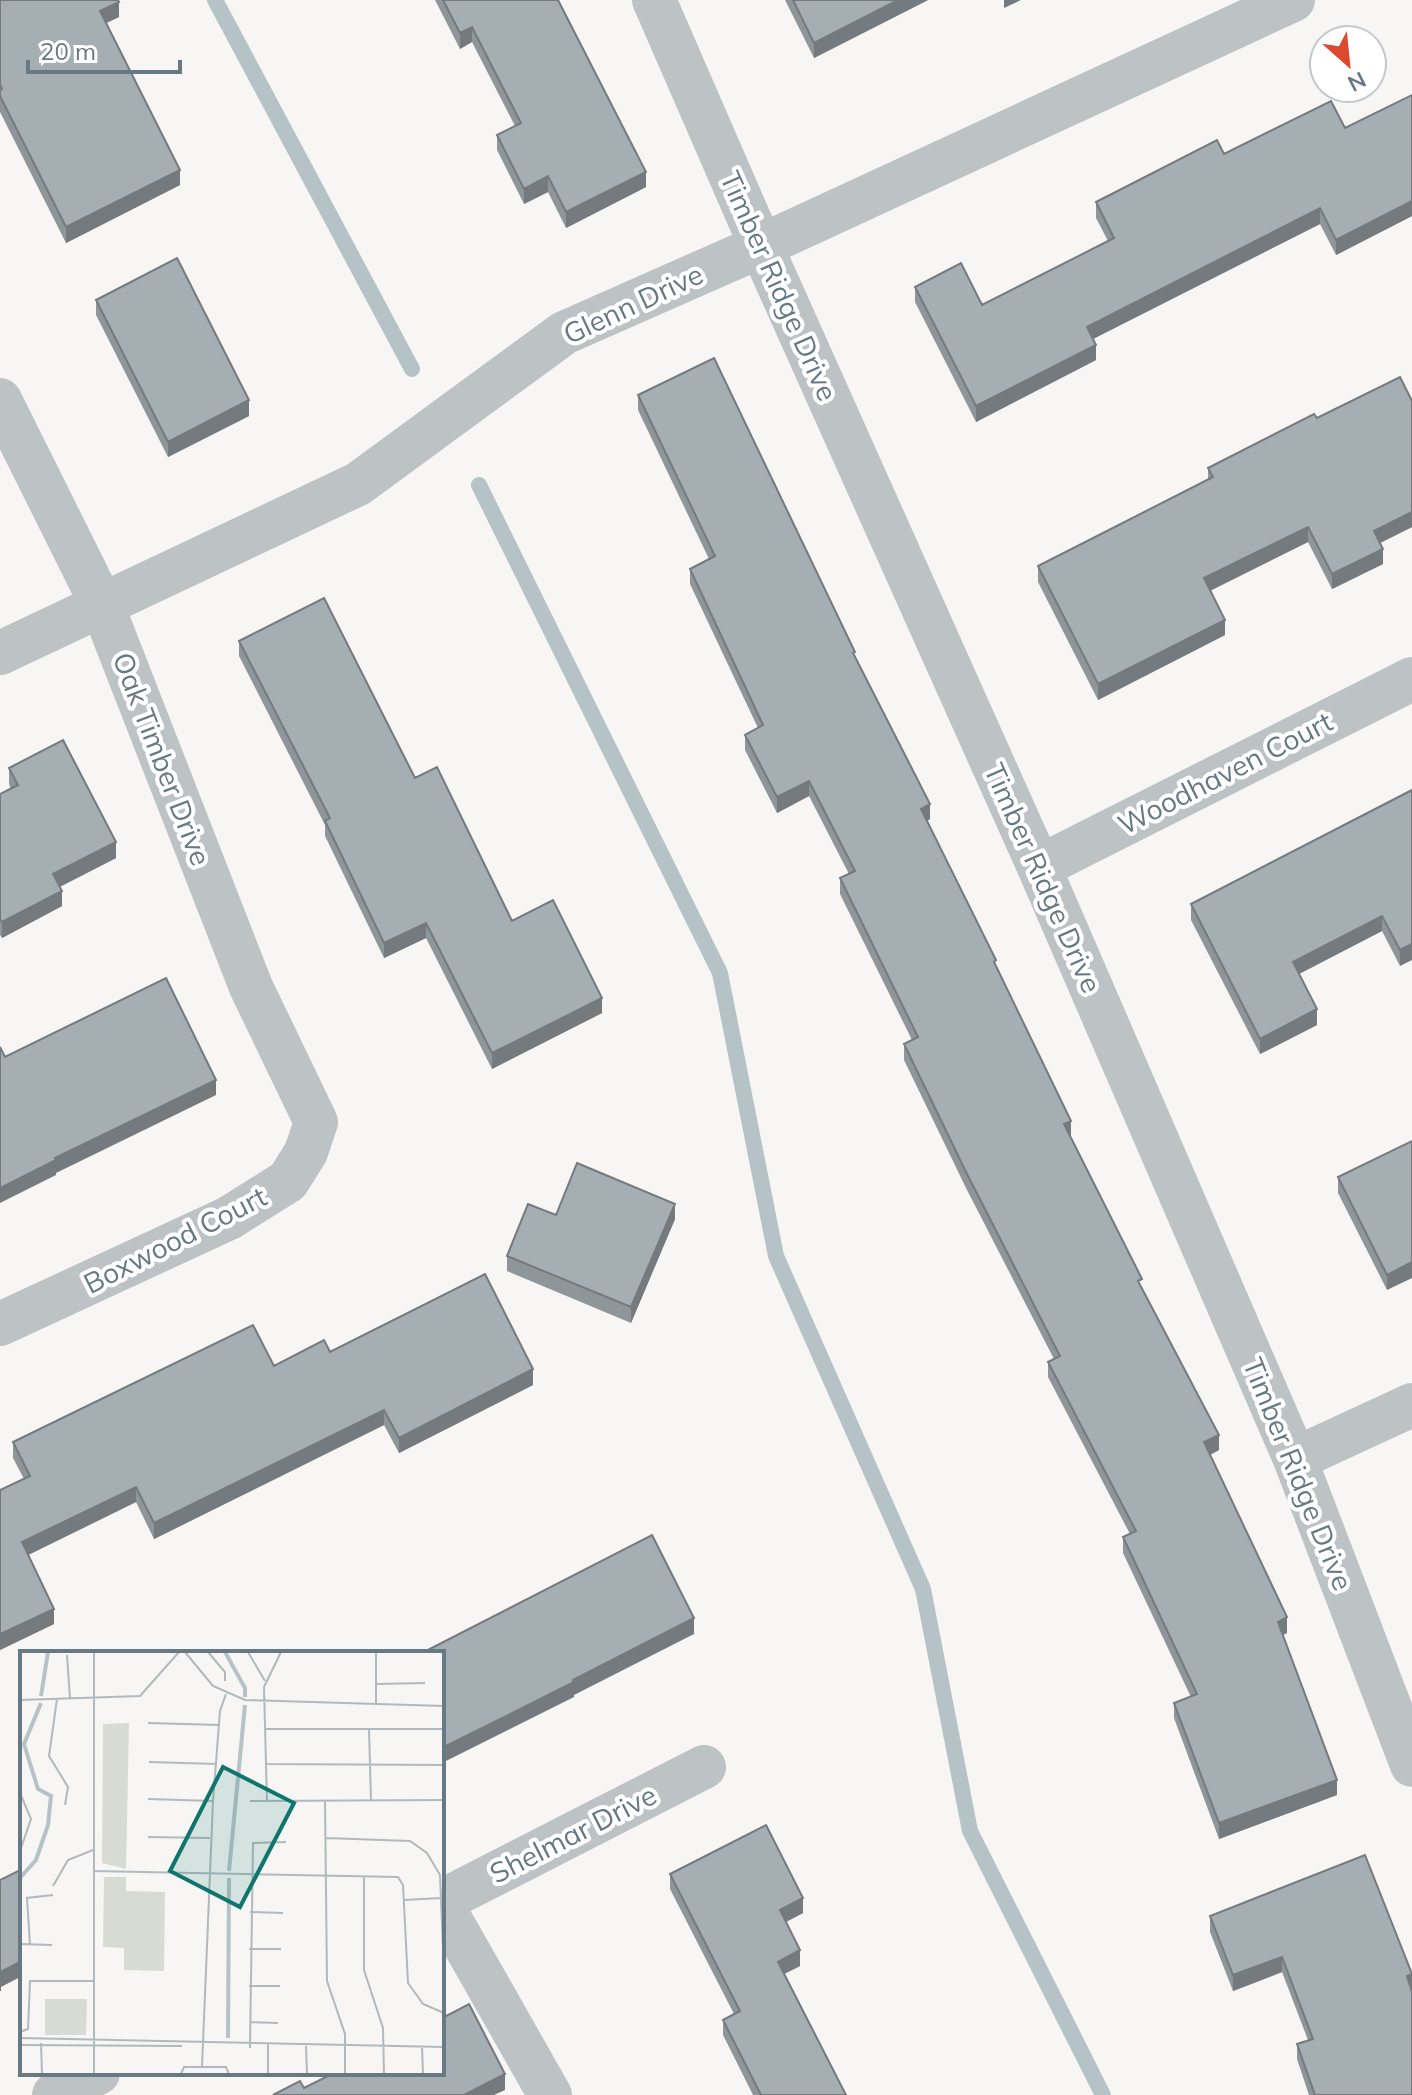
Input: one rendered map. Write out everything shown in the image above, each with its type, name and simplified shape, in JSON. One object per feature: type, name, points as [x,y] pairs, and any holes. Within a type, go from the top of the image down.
[{"type":"street","name":"Timber Ridge Drive","points":[[654,0],[1039,867],[1295,1459],[1412,1765]]},
{"type":"street","name":"Glenn Drive","points":[[0,653],[358,484],[564,333],[761,246],[1293,0]]},
{"type":"street","name":"Oak Timber Drive","points":[[0,400],[102,605],[251,987],[316,1122]]},
{"type":"street","name":"Woodhaven Court","points":[[1039,867],[1412,679]]},
{"type":"street","name":"Boxwood Court","points":[[0,1324],[229,1218],[288,1181],[306,1152],[316,1122]]},
{"type":"street","points":[[1295,1459],[1412,1405]]},
{"type":"street","name":"Shelmar Drive","points":[[444,1902],[704,1767]]},
{"type":"street","points":[[444,1907],[550,2095]]},
{"type":"street","points":[[54,2095],[94,2075]]},
{"type":"building","points":[[0,0],[118,0],[100,11],[180,170],[66,227],[0,96]]},
{"type":"building","points":[[443,0],[558,0],[646,172],[566,212],[548,176],[524,189],[497,135],[521,123],[472,27],[460,33]]},
{"type":"building","points":[[793,0],[898,0],[814,43]]},
{"type":"building","points":[[1412,95],[1412,201],[1336,240],[1320,208],[1087,327],[1096,345],[976,406],[915,287],[961,263],[982,305],[1114,238],[1096,202],[1217,140],[1224,154],[1325,104],[1333,104],[1345,128]]},
{"type":"building","points":[[177,258],[249,400],[168,442],[96,300]]},
{"type":"building","points":[[714,358],[853,653],[930,804],[921,809],[1071,1121],[1064,1124],[1142,1279],[1138,1281],[1219,1435],[1204,1442],[1287,1617],[1278,1622],[1337,1780],[1219,1823],[1174,1703],[1197,1694],[1123,1537],[1136,1531],[1048,1362],[1060,1356],[904,1044],[918,1037],[840,878],[855,871],[809,781],[777,797],[745,735],[763,725],[690,569],[715,556],[638,395]]},
{"type":"building","points":[[1400,377],[1412,401],[1412,512],[1374,531],[1383,549],[1332,574],[1308,527],[1204,578],[1225,620],[1098,684],[1038,566],[1213,477],[1208,468],[1314,414],[1317,418]]},
{"type":"building","points":[[324,598],[415,778],[437,767],[512,921],[553,900],[602,998],[492,1053],[426,923],[384,943],[325,821],[330,818],[239,641]]},
{"type":"building","points":[[63,740],[116,842],[53,874],[62,891],[2,922],[0,794],[18,785],[9,768]]},
{"type":"building","points":[[1412,790],[1412,944],[1400,950],[1382,916],[1293,962],[1317,1009],[1260,1039],[1191,904]]},
{"type":"building","points":[[166,978],[216,1080],[0,1188],[0,1047],[5,1057]]},
{"type":"building","points":[[1412,1141],[1412,1262],[1387,1275],[1338,1177]]},
{"type":"building","points":[[577,1163],[675,1204],[631,1307],[507,1256],[528,1204],[556,1215]]},
{"type":"building","points":[[485,1274],[533,1369],[399,1438],[384,1410],[154,1523],[136,1487],[22,1542],[54,1609],[0,1634],[0,1490],[30,1476],[13,1442],[253,1325],[274,1366],[324,1340],[330,1352]]},
{"type":"building","points":[[652,1535],[694,1618],[444,1747],[444,1651],[426,1651]]},
{"type":"building","points":[[766,1825],[803,1898],[780,1910],[800,1950],[778,1962],[846,2095],[761,2095],[723,2020],[740,2011],[670,1874]]},
{"type":"building","points":[[1365,1855],[1412,1974],[1407,1976],[1412,1992],[1412,2095],[1315,2095],[1297,2044],[1313,2039],[1282,1957],[1233,1975],[1210,1916]]},
{"type":"building","points":[[20,1870],[20,1962],[0,1972],[0,1880]]},
{"type":"building","points":[[469,2004],[505,2074],[464,2095],[273,2095],[300,2081],[304,2088],[330,2075],[444,2075],[444,2017]]},
{"type":"waterway","points":[[215,0],[412,369]]},
{"type":"waterway","points":[[479,485],[720,973],[776,1256],[923,1589],[970,1831],[1103,2095]]}]
